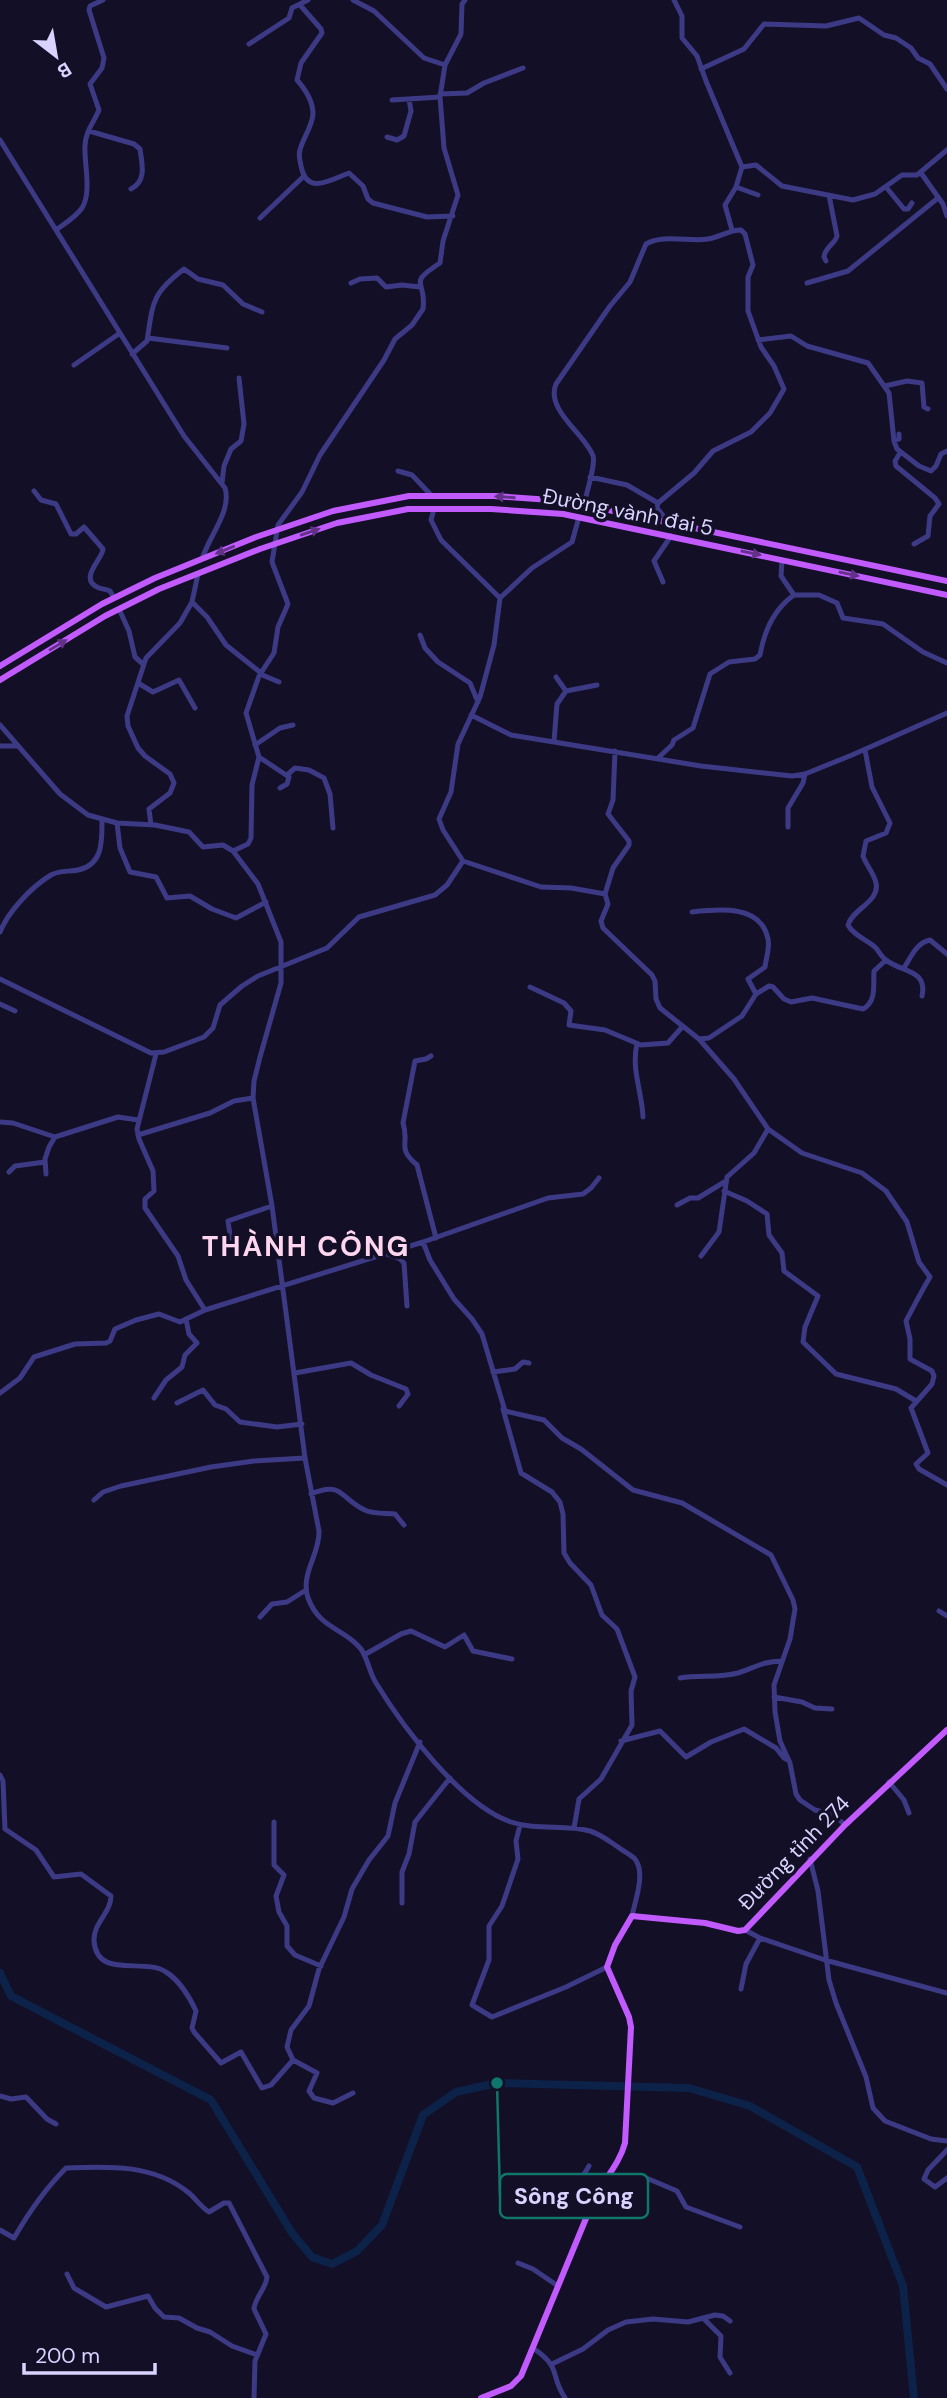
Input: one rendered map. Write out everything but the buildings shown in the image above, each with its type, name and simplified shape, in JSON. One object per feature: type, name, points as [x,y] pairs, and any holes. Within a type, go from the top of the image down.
[{"type":"main road","name":"Đường vành đai 5","points":[[0,666],[114,598],[155,578],[333,511],[409,496],[494,496],[565,501],[947,581]]},
{"type":"main road","name":"Đường vành đai 5","points":[[0,680],[119,609],[159,589],[337,523],[408,509],[491,509],[563,514],[947,595]]},
{"type":"main road","name":"Đường tỉnh 274","points":[[632,1916],[745,1930],[810,1859],[947,1730]]},
{"type":"main road","points":[[481,2398],[518,2381],[594,2199],[604,2179],[615,2168],[622,2155],[625,2143],[629,2017],[607,1967],[615,1945],[632,1916]]},
{"type":"street","points":[[56,230],[79,211],[84,203],[88,174],[85,144],[99,110],[90,84],[102,68],[104,58],[89,10],[90,6],[103,0]]},
{"type":"street","points":[[249,44],[289,18],[292,8],[308,0]]},
{"type":"street","points":[[353,0],[374,11],[424,58],[445,65]]},
{"type":"street","points":[[233,851],[250,842],[252,788],[259,757],[246,713],[260,674],[274,653],[278,627],[288,604],[273,566],[277,530],[302,492],[320,455],[384,360],[395,339],[412,325],[424,309],[421,279],[425,272],[440,263],[443,242],[453,216],[458,189],[444,148],[440,96],[445,65],[461,34],[462,4],[465,0]]},
{"type":"street","points":[[674,0],[682,16],[682,38],[695,53],[742,167],[736,187],[725,205],[732,230]]},
{"type":"street","points":[[300,5],[322,33],[301,63],[297,79],[308,94],[313,112],[299,152],[304,176],[310,182],[323,183],[349,173],[363,186],[373,204],[427,217],[453,216]]},
{"type":"street","points":[[701,69],[744,49],[764,24],[825,26],[859,18],[884,35],[894,37],[911,48],[919,58],[930,64],[947,89]]},
{"type":"street","points":[[392,100],[467,93],[484,83],[523,68]]},
{"type":"street","points":[[387,137],[397,140],[404,136],[411,111],[409,99]]},
{"type":"street","points":[[89,131],[134,144],[140,149],[142,174],[137,186],[131,189]]},
{"type":"street","points":[[0,140],[184,436],[222,483],[227,495],[226,508],[202,559]]},
{"type":"street","points":[[742,167],[756,165],[782,186],[853,200],[875,194],[902,175],[913,176],[921,173],[947,150]]},
{"type":"street","points":[[921,173],[943,204],[947,216]]},
{"type":"street","points":[[260,218],[304,176]]},
{"type":"street","points":[[736,187],[758,195]]},
{"type":"street","points":[[886,187],[904,209],[908,209],[912,202]]},
{"type":"street","points":[[826,261],[825,251],[837,236],[829,195]]},
{"type":"street","points":[[807,283],[848,271],[937,198]]},
{"type":"street","points":[[584,505],[594,467],[593,456],[558,405],[554,395],[556,384],[630,282],[646,244],[656,240],[709,239],[732,230],[743,231],[752,265],[748,277],[748,307],[758,340],[784,387],[772,410],[746,435],[713,451],[694,473],[657,503]]},
{"type":"street","points":[[132,354],[145,344],[148,338],[149,320],[157,294],[184,270],[198,279],[223,285],[243,303],[262,312]]},
{"type":"street","points":[[351,283],[360,279],[377,278],[386,287],[421,287]]},
{"type":"street","points":[[74,365],[120,333]]},
{"type":"street","points":[[758,340],[791,335],[807,346],[860,359],[871,365],[890,397],[894,441],[900,453],[931,471],[941,454],[947,451]]},
{"type":"street","points":[[148,338],[227,348]]},
{"type":"street","points":[[222,483],[227,459],[231,449],[240,441],[244,424],[239,378]]},
{"type":"street","points":[[885,386],[906,381],[922,383],[924,407],[928,409]]},
{"type":"street","points":[[894,441],[899,439],[899,434]]},
{"type":"street","points":[[900,453],[895,461],[896,466],[939,504],[930,516],[928,536],[914,544]]},
{"type":"street","points":[[398,471],[412,475],[432,496]]},
{"type":"street","points":[[590,477],[627,485],[657,503]]},
{"type":"street","points":[[34,491],[41,500],[56,503],[71,534],[76,534],[84,527],[103,549],[103,554],[91,571],[90,579],[95,586],[110,591],[114,598]]},
{"type":"street","points":[[657,503],[657,508],[669,523]]},
{"type":"street","points":[[434,509],[432,520],[441,540],[500,598]]},
{"type":"street","points":[[579,517],[572,542],[536,565],[500,598],[494,645],[478,702],[458,744],[451,792],[439,819],[443,830],[463,860],[541,887],[570,888],[605,894]]},
{"type":"street","points":[[663,582],[654,561],[671,536]]},
{"type":"street","points":[[782,560],[780,576],[794,595]]},
{"type":"street","points":[[151,825],[149,809],[170,793],[174,783],[170,774],[141,752],[128,726],[127,716],[144,664],[150,653],[177,628],[192,602],[198,574]]},
{"type":"street","points":[[658,758],[674,740],[694,728],[710,674],[729,662],[760,656],[766,631],[776,613],[794,595],[818,595],[837,603],[845,619],[863,619],[883,624],[923,652],[947,663]]},
{"type":"street","points":[[192,602],[207,617],[226,645],[260,674],[279,682]]},
{"type":"street","points":[[119,609],[128,627],[135,657],[144,664]]},
{"type":"street","points":[[419,635],[428,653],[470,683],[478,702]]},
{"type":"street","points":[[556,677],[566,691]]},
{"type":"street","points":[[138,683],[153,692],[179,680],[195,708]]},
{"type":"street","points":[[554,741],[557,704],[566,691],[597,685]]},
{"type":"street","points":[[471,715],[511,735],[785,776],[805,774],[947,713]]},
{"type":"street","points":[[0,726],[63,797],[88,816],[102,821],[151,825],[192,833],[204,847],[223,845],[233,851],[256,880],[281,942],[280,987],[254,1081],[253,1098],[272,1206],[305,1458],[319,1537],[306,1578],[306,1590],[321,1619],[356,1644],[364,1655],[375,1682],[407,1729],[450,1777],[487,1811],[520,1825],[574,1828],[599,1835],[635,1860],[639,1873],[632,1916]]},
{"type":"street","points":[[255,745],[280,728],[293,726]]},
{"type":"street","points":[[0,746],[17,746]]},
{"type":"street","points":[[865,750],[872,788],[890,823],[886,833],[866,841],[863,856],[876,882],[875,893],[851,917],[849,925],[853,932],[874,947],[886,960],[918,975],[923,986],[922,996]]},
{"type":"street","points":[[615,751],[612,800],[608,814],[629,841],[629,845],[613,869],[605,894],[608,904],[601,921],[603,928],[652,975],[657,1003],[664,1012],[699,1039],[734,1079],[768,1129],[802,1153],[851,1168],[872,1178],[886,1191],[907,1222],[919,1262],[930,1277],[906,1321],[910,1359],[932,1371],[934,1376],[932,1384],[916,1401],[911,1411],[928,1453],[918,1462],[917,1467],[947,1485]]},
{"type":"street","points":[[259,757],[289,777],[287,784],[280,788]]},
{"type":"street","points":[[286,775],[295,768],[309,770],[324,778],[330,796],[333,828]]},
{"type":"street","points":[[788,827],[788,808],[803,783],[805,774]]},
{"type":"street","points":[[0,933],[9,914],[49,876],[78,870],[92,863],[100,850],[102,821]]},
{"type":"street","points":[[117,823],[120,848],[130,872],[156,877],[167,898],[190,896],[212,909],[236,918],[266,902]]},
{"type":"street","points":[[0,979],[156,1054],[204,1037],[213,1028],[218,1010],[224,1001],[250,981],[327,948],[359,918],[435,895],[447,885],[463,860]]},
{"type":"street","points":[[692,912],[741,911],[756,919],[764,929],[769,943],[765,967],[748,979],[756,994]]},
{"type":"street","points":[[904,968],[915,949],[926,941],[930,940],[947,954]]},
{"type":"street","points":[[699,1039],[709,1038],[742,1016],[756,994],[771,986],[791,1003],[812,998],[863,1009],[874,994],[874,971],[886,960]]},
{"type":"street","points":[[530,987],[567,1004],[571,1011],[569,1025],[605,1030],[637,1044],[668,1043],[683,1026]]},
{"type":"street","points":[[0,1004],[15,1011]]},
{"type":"street","points":[[637,1044],[635,1070],[642,1096],[643,1116]]},
{"type":"street","points":[[156,1054],[138,1120],[138,1135],[154,1177],[154,1191],[145,1199],[145,1208],[178,1256],[186,1280],[205,1310]]},
{"type":"street","points":[[431,1056],[415,1061],[403,1123],[404,1151],[417,1165],[436,1238]]},
{"type":"street","points":[[138,1135],[210,1113],[234,1101],[253,1098]]},
{"type":"street","points":[[46,1174],[45,1162],[55,1138],[118,1117],[138,1120]]},
{"type":"street","points":[[0,1122],[13,1123],[55,1138]]},
{"type":"street","points":[[701,1256],[719,1232],[729,1173],[754,1153],[768,1129]]},
{"type":"street","points":[[9,1172],[15,1166],[45,1162]]},
{"type":"street","points":[[0,1393],[20,1378],[31,1360],[37,1356],[75,1344],[106,1343],[115,1329],[139,1319],[161,1314],[177,1322],[205,1310],[436,1238],[548,1198],[587,1192],[599,1178]]},
{"type":"street","points":[[677,1205],[690,1198],[698,1198],[726,1181]]},
{"type":"street","points":[[724,1191],[747,1201],[766,1214],[768,1231],[782,1253],[785,1271],[818,1296],[805,1327],[803,1342],[809,1350],[836,1374],[896,1389],[916,1401]]},
{"type":"street","points":[[231,1242],[228,1221],[272,1206]]},
{"type":"street","points":[[423,1242],[430,1260],[454,1298],[479,1329],[501,1393],[521,1474],[552,1492],[560,1502],[564,1514],[563,1547],[567,1559],[591,1585],[602,1615],[617,1629],[635,1677],[631,1691],[633,1722],[601,1779],[579,1799],[574,1828]]},
{"type":"street","points":[[384,1253],[404,1263],[407,1306]]},
{"type":"street","points":[[155,1398],[166,1380],[182,1367],[184,1355],[197,1343],[189,1334],[186,1319]]},
{"type":"street","points":[[493,1372],[515,1369],[523,1362],[529,1363]]},
{"type":"street","points":[[295,1373],[351,1363],[369,1374],[406,1389],[408,1394],[399,1406]]},
{"type":"street","points":[[177,1403],[203,1390],[215,1405],[226,1409],[240,1422],[277,1427],[302,1424]]},
{"type":"street","points":[[503,1409],[510,1414],[544,1420],[562,1438],[582,1449],[633,1490],[682,1503],[771,1556],[795,1609],[794,1625],[775,1682],[779,1737],[789,1760],[796,1794],[800,1800],[815,1810],[834,1815],[845,1825]]},
{"type":"street","points":[[94,1500],[103,1492],[121,1486],[211,1467],[305,1458]]},
{"type":"street","points":[[311,1494],[324,1489],[334,1489],[363,1509],[395,1514],[404,1525]]},
{"type":"street","points":[[260,1617],[272,1604],[287,1602],[306,1590]]},
{"type":"street","points":[[939,1611],[947,1616]]},
{"type":"street","points":[[364,1655],[411,1630],[445,1647],[464,1635],[473,1651],[512,1659]]},
{"type":"street","points":[[680,1678],[738,1673],[762,1662],[782,1661]]},
{"type":"street","points":[[774,1697],[802,1702],[815,1708],[832,1709]]},
{"type":"street","points":[[621,1741],[660,1731],[686,1757],[711,1742],[744,1729],[776,1748],[789,1760]]},
{"type":"street","points":[[353,2093],[333,2103],[314,2098],[309,2088],[317,2073],[293,2060],[286,2047],[291,2030],[309,2006],[320,1966],[329,1953],[344,1917],[352,1889],[369,1860],[388,1836],[394,1807],[419,1742]]},
{"type":"street","points":[[0,1775],[3,1777],[5,1829],[9,1834],[39,1853],[54,1877],[81,1874],[111,1896],[111,1902],[96,1928],[95,1943],[100,1959],[107,1964],[146,1966],[168,1973],[196,2011],[192,2028],[194,2032],[221,2063],[241,2052],[262,2088],[271,2085],[293,2060]]},
{"type":"street","points":[[402,1903],[402,1872],[409,1854],[415,1822],[450,1777]]},
{"type":"street","points":[[889,1782],[904,1800],[909,1813]]},
{"type":"street","points":[[274,1822],[274,1865],[284,1875],[276,1896],[279,1912],[287,1926],[287,1946],[295,1955],[320,1966]]},
{"type":"street","points":[[520,1825],[516,1841],[518,1859],[502,1906],[489,1926],[489,1960],[472,2005],[492,2017],[607,1967]]},
{"type":"street","points":[[810,1859],[818,1891],[825,1960],[832,1993],[866,2077],[873,2108],[885,2122],[930,2139],[947,2141]]},
{"type":"street","points":[[745,1930],[760,1938],[825,1960],[947,1993]]},
{"type":"street","points":[[741,1989],[744,1969],[760,1938]]},
{"type":"street","points":[[0,2095],[11,2099],[26,2097],[47,2119],[56,2124]]},
{"type":"street","points":[[947,2150],[928,2170],[925,2179],[935,2187],[947,2178]]},
{"type":"street","points":[[589,2166],[579,2181],[594,2199]]},
{"type":"street","points":[[0,2230],[14,2238],[38,2198],[49,2189],[64,2169],[69,2168],[140,2169],[156,2173],[189,2193],[209,2213],[224,2203],[229,2203],[267,2277],[254,2305],[255,2314],[266,2334],[254,2367],[254,2398]]},
{"type":"street","points":[[604,2179],[644,2177],[677,2190],[686,2207],[740,2227]]},
{"type":"street","points":[[519,2263],[558,2286]]},
{"type":"street","points":[[67,2274],[74,2288],[103,2306],[110,2307],[148,2296],[164,2317],[179,2318],[210,2332],[232,2346],[257,2355]]},
{"type":"street","points":[[552,2364],[583,2349],[608,2330],[626,2322],[653,2319],[688,2322],[719,2315],[730,2321]]},
{"type":"street","points":[[703,2318],[721,2336],[720,2357],[730,2373]]},
{"type":"street","points":[[533,2348],[552,2364],[565,2398]]},
{"type":"waterway","points":[[0,1973],[11,1996],[211,2100],[292,2233],[312,2257],[332,2264],[357,2251],[382,2225],[423,2115],[456,2092],[497,2083],[689,2088],[750,2106],[857,2167],[903,2286],[914,2398]]},
{"type":"place","name":"Sông Công","points":[[497,2083]]},
{"type":"district","name":"THÀNH CÔNG","points":[[306,1246]]}]
